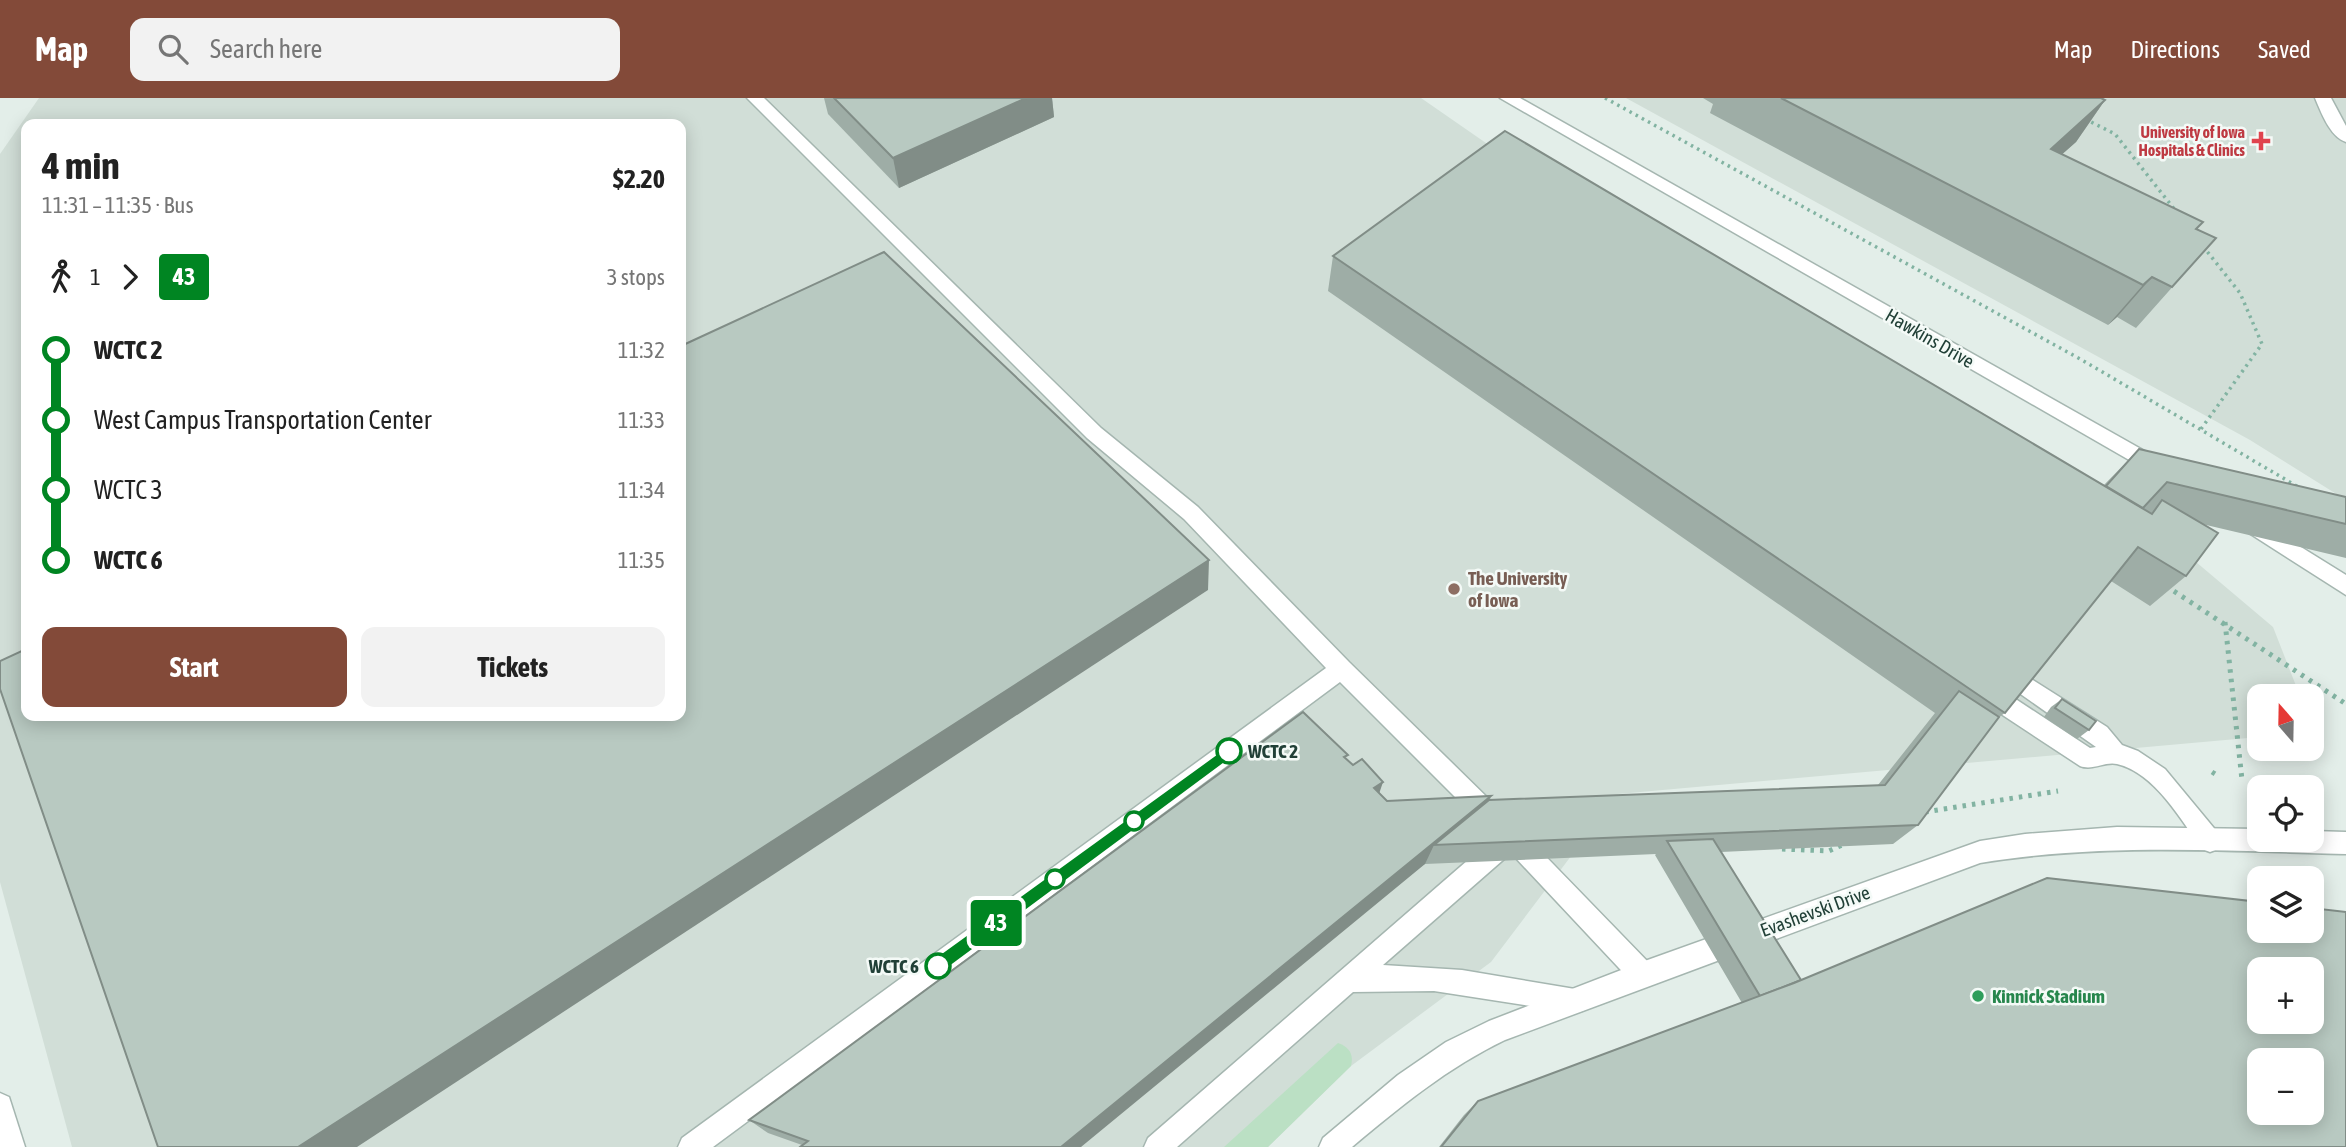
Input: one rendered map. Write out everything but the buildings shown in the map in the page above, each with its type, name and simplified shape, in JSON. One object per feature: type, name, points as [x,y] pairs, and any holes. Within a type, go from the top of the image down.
[{"type":"street","points":[[755,98],[1094,433],[1191,513],[1642,974]]},
{"type":"street","name":"Hawkins Drive","points":[[1508,98],[2174,477]]},
{"type":"street","points":[[2323,98],[2331,117],[2346,136]]},
{"type":"street","points":[[2331,117],[2345,98]]},
{"type":"street","points":[[2240,517],[2346,586]]},
{"type":"street","points":[[691,1147],[1341,669]]},
{"type":"street","points":[[2020,681],[2099,734],[2114,753]]},
{"type":"street","points":[[2003,703],[2088,759],[2114,753],[2140,761],[2165,782],[2210,841]]},
{"type":"street","points":[[1157,1147],[1511,838]]},
{"type":"street","name":"Evashevski Drive","points":[[1332,1147],[1407,1084],[1455,1051],[1498,1030],[1642,974],[1980,852],[2031,842],[2103,839],[2346,843]]},
{"type":"street","points":[[1350,980],[1383,975],[1415,977],[1574,1001]]},
{"type":"street","points":[[0,1106],[12,1147]]},
{"type":"path","points":[[1605,98],[2201,429],[2302,489]]},
{"type":"path","points":[[1614,98],[1616,104]]},
{"type":"path","points":[[2079,116],[2115,134],[2182,219]]},
{"type":"path","points":[[2198,240],[2240,293],[2262,344],[2201,429]]},
{"type":"path","points":[[2165,585],[2225,622],[2346,705]]},
{"type":"path","points":[[2225,622],[2242,780]]},
{"type":"path","points":[[1914,814],[2060,790]]},
{"type":"path","points":[[1773,848],[1829,851],[1853,840]]},
{"type":"shaded area","name":"The University of Iowa","points":[[39,98],[1421,98],[1538,179],[2183,551],[2273,627],[2295,684],[2247,684],[2247,738],[1618,794],[1491,962],[1351,1066],[1268,1147],[72,1147],[0,882],[0,154],[21,124],[21,721],[686,721],[686,119],[24,119]]},
{"type":"shaded area","points":[[1626,98],[2346,98],[2346,500],[2250,440]]},
{"type":"green space","points":[[1338,1043],[1350,1052],[1351,1066],[1268,1147],[1224,1147]]},
{"type":"bus line","name":"43","points":[[938,966],[1229,751]]},
{"type":"place","name":"University of Iowa Hospitals & Clinics","points":[[2261,141]]},
{"type":"place","name":"The University of Iowa","points":[[1454,589]]},
{"type":"place","name":"WCTC 2","points":[[1229,751]]},
{"type":"place","name":"WCTC 6","points":[[938,966]]},
{"type":"place","name":"Kinnick Stadium","points":[[1978,996]]}]
